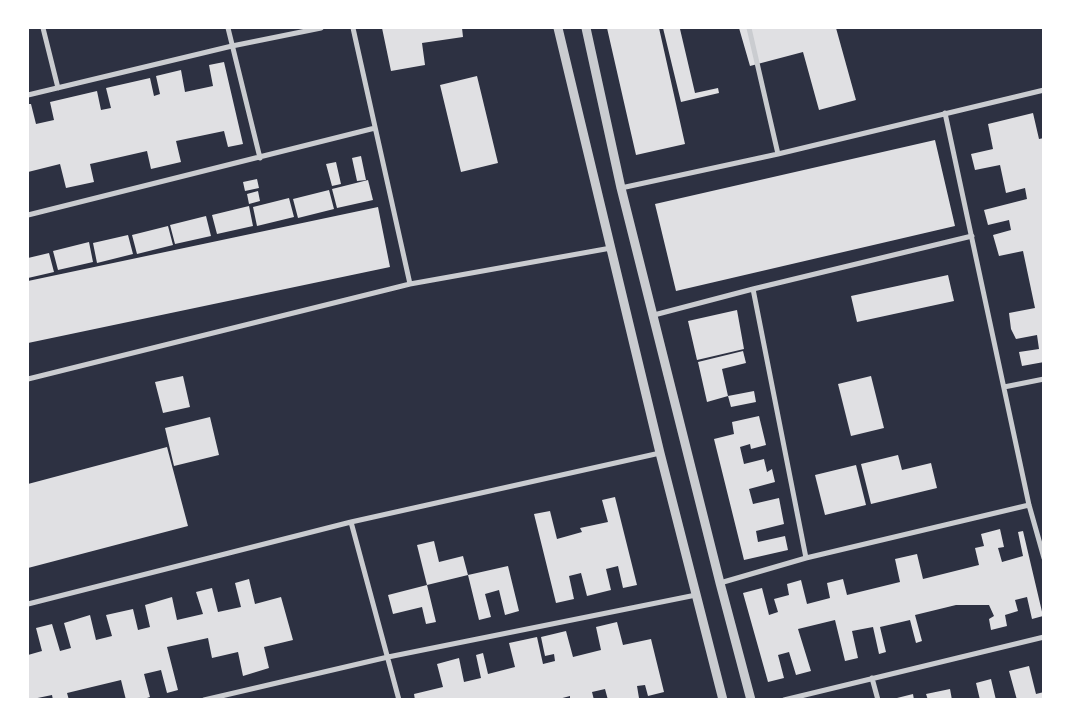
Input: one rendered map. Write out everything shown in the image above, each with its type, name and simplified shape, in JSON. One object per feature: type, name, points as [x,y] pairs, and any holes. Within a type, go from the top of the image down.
[{"type":"street","points":[[44,28],[58,88]]},
{"type":"street","points":[[228,28],[260,158]]},
{"type":"street","points":[[28,95],[232,46],[321,28]]},
{"type":"street","points":[[353,28],[410,284]]},
{"type":"street","points":[[558,28],[660,453],[723,700]]},
{"type":"street","points":[[586,28],[621,188],[751,700]]},
{"type":"street","points":[[749,28],[778,154]]},
{"type":"street","points":[[621,188],[778,154],[1044,90]]},
{"type":"street","points":[[945,113],[1029,505],[1044,558]]},
{"type":"street","points":[[28,216],[375,128]]},
{"type":"street","points":[[654,315],[972,236]]},
{"type":"street","points":[[28,379],[410,284],[611,248]]},
{"type":"street","points":[[753,289],[806,558]]},
{"type":"street","points":[[1004,387],[1044,379]]},
{"type":"street","points":[[28,604],[352,522],[660,453]]},
{"type":"street","points":[[720,583],[806,558],[1029,505]]},
{"type":"street","points":[[352,522],[399,700]]},
{"type":"street","points":[[204,700],[388,657],[696,595]]},
{"type":"street","points":[[784,700],[1044,637]]},
{"type":"street","points":[[872,678],[878,700]]},
{"type":"building","points":[[382,28],[462,28],[463,37],[422,43],[425,65],[391,71]]},
{"type":"building","points":[[607,28],[659,28],[685,144],[636,155]]},
{"type":"building","points":[[663,28],[684,28],[680,29],[695,93],[718,88],[719,93],[681,102]]},
{"type":"building","points":[[739,28],[836,28],[856,100],[819,110],[803,52],[750,66]]},
{"type":"building","points":[[224,62],[243,144],[228,147],[224,131],[176,141],[181,162],[151,169],[147,151],[90,164],[94,182],[66,188],[60,164],[28,172],[28,104],[31,104],[36,124],[54,120],[50,102],[97,91],[101,110],[111,108],[106,88],[150,78],[154,96],[160,94],[156,76],[181,70],[185,92],[213,86],[209,65]]},
{"type":"building","points":[[477,76],[498,163],[461,172],[440,85]]},
{"type":"building","points":[[1033,113],[1039,139],[1044,138],[1044,362],[1022,366],[1019,352],[1039,349],[1037,335],[1016,339],[1011,329],[1009,313],[1035,308],[1023,251],[999,256],[993,235],[1011,230],[1009,220],[988,225],[984,210],[1027,199],[1025,188],[1006,193],[1000,165],[975,170],[971,154],[993,149],[988,124]]},
{"type":"building","points":[[935,140],[955,226],[676,291],[655,204]]},
{"type":"building","points":[[361,156],[366,180],[357,181],[352,158]]},
{"type":"building","points":[[336,162],[341,184],[332,186],[326,164]]},
{"type":"building","points":[[257,179],[259,188],[245,191],[243,182]]},
{"type":"building","points":[[368,180],[373,200],[337,208],[332,189]]},
{"type":"building","points":[[329,190],[334,209],[298,218],[293,199]]},
{"type":"building","points":[[258,191],[260,201],[249,204],[247,194]]},
{"type":"building","points":[[289,198],[294,217],[257,226],[253,207]]},
{"type":"building","points":[[249,206],[253,226],[217,234],[212,215]]},
{"type":"building","points":[[378,207],[390,267],[28,343],[28,281]]},
{"type":"building","points":[[206,216],[211,236],[175,244],[170,225]]},
{"type":"building","points":[[168,226],[173,245],[137,254],[132,235]]},
{"type":"building","points":[[128,235],[133,254],[97,263],[93,243]]},
{"type":"building","points":[[89,242],[93,262],[58,270],[53,251]]},
{"type":"building","points":[[49,253],[54,272],[28,278],[28,258]]},
{"type":"building","points":[[948,275],[954,301],[857,322],[851,296]]},
{"type":"building","points":[[737,310],[744,349],[697,360],[688,321]]},
{"type":"building","points":[[743,351],[746,363],[722,369],[728,396],[707,402],[698,362]]},
{"type":"building","points":[[183,376],[190,407],[163,413],[155,382]]},
{"type":"building","points":[[871,376],[884,428],[851,436],[838,384]]},
{"type":"building","points":[[754,391],[756,402],[731,407],[728,396]]},
{"type":"building","points":[[759,416],[766,445],[751,449],[750,444],[740,447],[744,464],[764,459],[767,472],[772,469],[775,482],[749,489],[753,504],[779,498],[784,524],[756,531],[758,542],[785,536],[788,550],[744,560],[714,439],[734,434],[732,422]]},
{"type":"building","points":[[210,417],[219,455],[174,466],[165,428]]},
{"type":"building","points":[[167,447],[188,526],[28,568],[28,484]]},
{"type":"building","points":[[898,455],[902,470],[931,463],[937,488],[871,504],[861,464]]},
{"type":"building","points":[[856,465],[866,505],[825,515],[815,475]]},
{"type":"building","points":[[615,497],[637,585],[623,588],[618,566],[606,569],[611,590],[587,596],[581,573],[569,576],[574,599],[556,603],[534,514],[550,511],[557,539],[582,532],[580,528],[608,522],[602,500]]},
{"type":"building","points":[[1000,529],[1004,547],[998,548],[1002,562],[1023,556],[1018,532],[1023,531],[1043,616],[1032,619],[1027,597],[1015,600],[1018,611],[1005,615],[1007,626],[991,630],[989,619],[994,616],[989,605],[956,605],[915,615],[922,641],[916,643],[910,620],[880,627],[886,652],[879,654],[873,627],[852,631],[858,658],[845,661],[835,620],[798,629],[811,671],[796,675],[789,652],[778,655],[784,678],[768,682],[743,593],[762,588],[769,615],[778,612],[774,599],[789,595],[787,584],[801,580],[807,604],[830,598],[827,583],[843,579],[847,595],[900,582],[895,559],[917,554],[923,579],[979,565],[975,548],[984,546],[981,534]]},
{"type":"building","points":[[434,541],[439,562],[463,556],[468,575],[427,585],[417,545]]},
{"type":"building","points":[[508,566],[519,611],[505,615],[499,590],[485,594],[491,617],[479,620],[468,575]]},
{"type":"building","points":[[249,579],[255,604],[281,597],[293,640],[264,647],[269,668],[243,676],[238,652],[212,658],[208,638],[167,647],[178,690],[167,693],[161,670],[144,674],[150,697],[141,700],[126,700],[121,680],[67,693],[69,700],[53,700],[52,695],[28,700],[28,655],[42,651],[36,628],[52,624],[60,651],[71,648],[64,623],[90,615],[96,640],[112,636],[106,615],[133,609],[138,630],[150,627],[145,605],[172,597],[177,620],[203,614],[196,592],[212,588],[218,612],[241,607],[235,583]]},
{"type":"building","points":[[427,585],[436,622],[426,624],[422,607],[393,614],[388,595]]},
{"type":"building","points":[[617,622],[623,645],[651,639],[664,692],[648,696],[645,685],[637,686],[639,698],[632,700],[608,700],[605,689],[592,692],[594,700],[570,700],[570,696],[555,700],[415,700],[414,694],[443,687],[437,664],[459,658],[464,682],[481,678],[476,655],[483,653],[488,674],[515,667],[509,643],[537,637],[543,664],[555,661],[554,654],[545,656],[541,637],[566,631],[573,657],[601,650],[596,627]]},
{"type":"building","points":[[1029,666],[1036,694],[1044,692],[1044,700],[1017,700],[1009,671]]},
{"type":"building","points":[[991,679],[996,700],[980,700],[976,683]]},
{"type":"building","points":[[950,689],[952,700],[928,700],[926,694]]},
{"type":"building","points":[[913,694],[914,700],[893,700],[893,699]]}]
